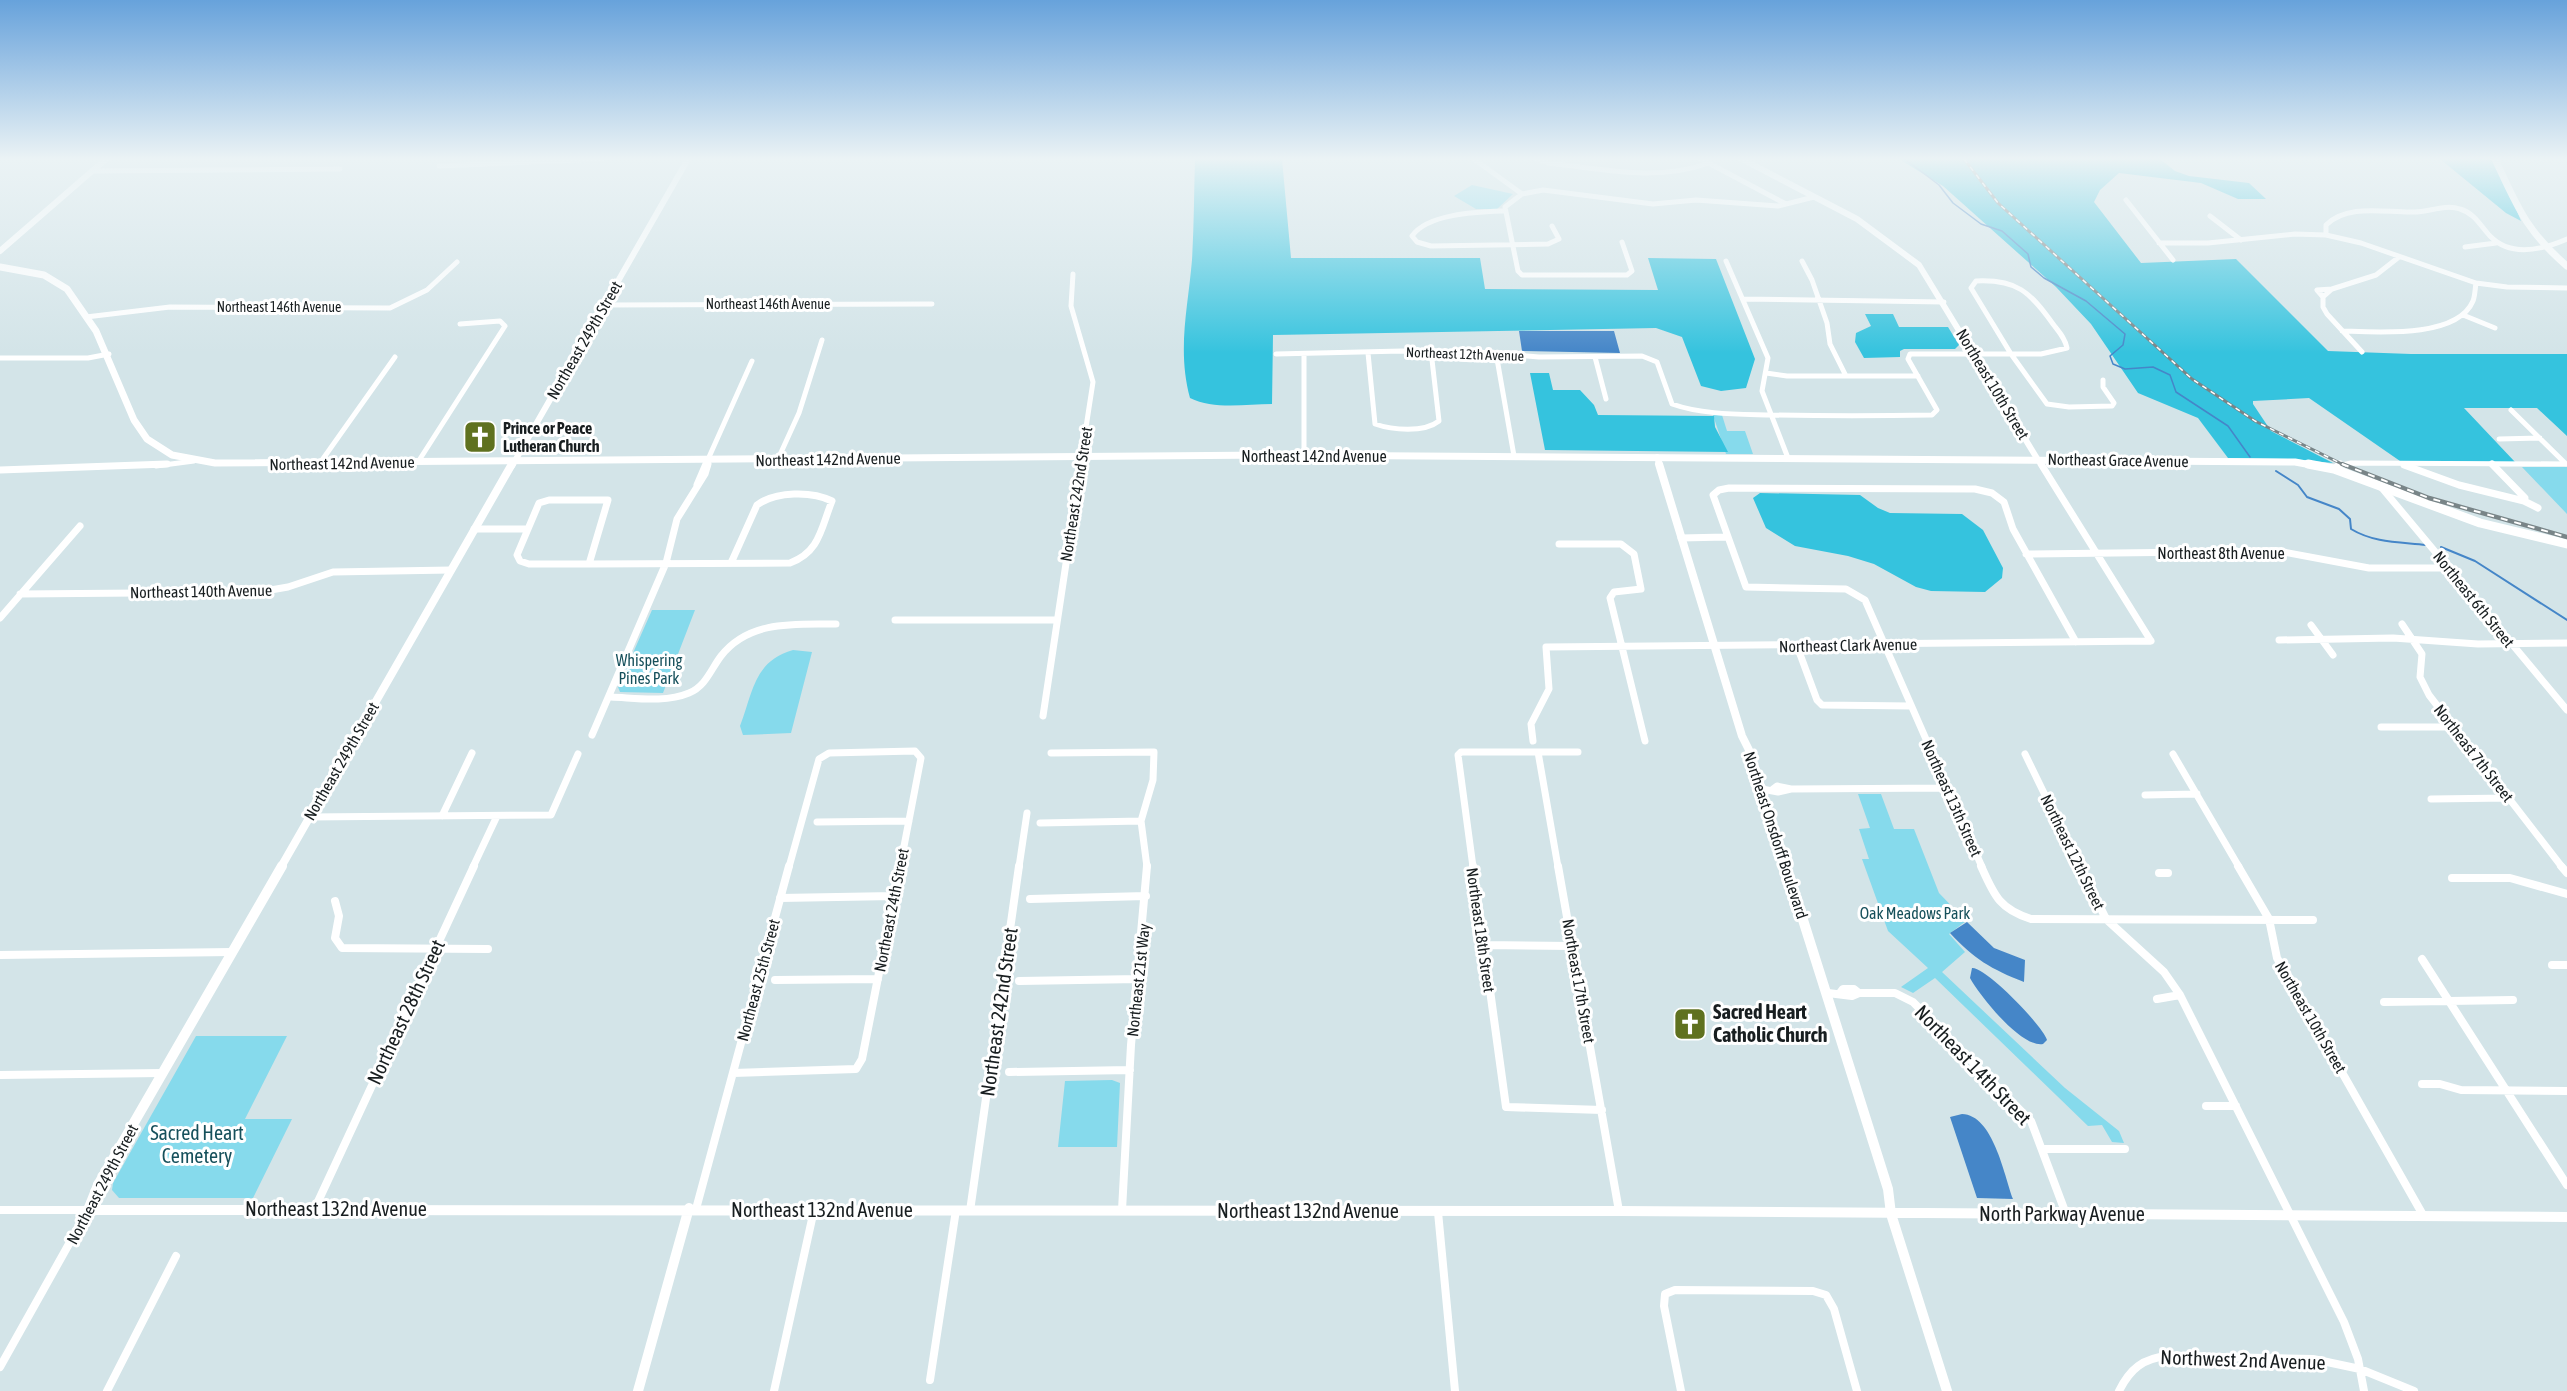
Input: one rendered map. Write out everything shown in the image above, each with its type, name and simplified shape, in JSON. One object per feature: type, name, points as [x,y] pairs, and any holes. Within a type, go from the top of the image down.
[{"type":"main road","points":[[2526,224],[2546,247],[2567,266]]},
{"type":"main road","points":[[0,267],[39,273],[52,278],[66,289],[109,354],[138,429],[153,444],[166,452],[194,461]]},
{"type":"main road","name":"Northeast 142nd Avenue","points":[[194,461],[237,464],[1304,455],[1657,457]]},
{"type":"main road","name":"Northeast Grace Avenue","points":[[1657,457],[2295,462],[2334,469],[2480,523],[2567,544]]},
{"type":"street","points":[[0,251],[31,224]]},
{"type":"street","name":"Northeast 249th Street","points":[[0,1367],[88,1210],[98,1185],[650,224]]},
{"type":"street","points":[[1431,224],[1417,229],[1412,236],[1417,242],[1431,246],[1554,243],[1559,237],[1552,226]]},
{"type":"street","points":[[1507,224],[1518,271],[1522,275],[1624,276],[1632,271],[1622,242]]},
{"type":"street","name":"Northeast 10th Street","points":[[1865,224],[1919,265],[1944,302],[2038,460],[2151,641]]},
{"type":"street","points":[[2144,224],[2173,260]]},
{"type":"street","points":[[2220,224],[2241,240]]},
{"type":"street","points":[[2325,224],[2326,235]]},
{"type":"street","points":[[2481,224],[2488,237],[2496,243]]},
{"type":"street","points":[[2159,243],[2208,243],[2295,234],[2326,235],[2361,243],[2476,283],[2507,287],[2567,288]]},
{"type":"street","points":[[2465,247],[2496,243],[2512,247],[2546,247],[2567,239]]},
{"type":"street","points":[[2362,352],[2324,310],[2323,297],[2332,289],[2376,275],[2399,256]]},
{"type":"street","points":[[1726,261],[1768,358],[1762,391],[1788,458]]},
{"type":"street","points":[[1802,261],[1812,280],[1828,325],[1830,344],[1846,376]]},
{"type":"street","name":"Northeast 146th Avenue","points":[[86,317],[170,307],[390,308],[408,302],[425,292],[457,262]]},
{"type":"street","name":"Northeast 242nd Street","points":[[1043,716],[1094,382],[1071,306],[1073,274]]},
{"type":"street","points":[[1772,414],[1936,413],[1937,408],[1908,359],[1910,354],[1973,352],[2012,353],[2056,353],[2065,351],[2067,345],[2034,297],[2026,290],[2000,281],[1982,281],[1971,284],[1971,289],[2012,353],[2048,404],[2112,406],[2114,403],[2103,387],[2103,380]]},
{"type":"street","points":[[2343,332],[2416,330],[2440,325],[2463,315],[2476,298],[2476,283]]},
{"type":"street","points":[[1743,299],[1944,302]]},
{"type":"street","name":"Northeast 146th Avenue","points":[[604,304],[932,304]]},
{"type":"street","points":[[2463,315],[2495,328]]},
{"type":"street","points":[[418,462],[505,326],[500,321],[460,324]]},
{"type":"street","points":[[778,459],[799,413],[822,340]]},
{"type":"street","points":[[1368,353],[1373,420],[1376,425],[1436,425],[1439,421],[1431,351]]},
{"type":"street","name":"Northeast 12th Avenue","points":[[1276,354],[1431,351],[1539,357],[1642,356],[1658,363],[1672,404],[1676,408],[1772,414]]},
{"type":"street","points":[[1496,353],[1514,456]]},
{"type":"street","points":[[0,358],[87,358],[109,354]]},
{"type":"street","points":[[1304,455],[1305,355]]},
{"type":"street","points":[[320,463],[395,357]]},
{"type":"street","points":[[1595,357],[1605,399]]},
{"type":"street","points":[[592,735],[611,697],[672,548],[673,532],[697,485],[704,479],[709,468],[708,460],[752,361]]},
{"type":"street","points":[[1766,373],[1787,376],[1918,376]]},
{"type":"street","points":[[2511,410],[2566,464]]},
{"type":"street","points":[[2499,439],[2540,438]]},
{"type":"street","name":"Northeast Onsdorff Boulevard","points":[[1657,457],[1715,647],[1834,993],[1888,1189],[1891,1214],[1947,1391]]},
{"type":"street","name":"Northeast 142nd Avenue","points":[[0,470],[147,467],[194,461]]},
{"type":"street","points":[[2334,469],[2340,464],[2351,463],[2566,464]]},
{"type":"street","points":[[2401,463],[2459,485],[2524,501],[2538,508]]},
{"type":"street","points":[[2492,464],[2523,496],[2524,501]]},
{"type":"street","points":[[1857,593],[1840,588],[1746,587],[1742,582],[1713,498],[1717,491],[1729,488],[1954,489],[1992,493],[2004,502],[2013,530],[2076,642]]},
{"type":"street","name":"Northeast 6th Street","points":[[2382,488],[2567,711]]},
{"type":"street","points":[[589,564],[608,500],[549,500],[539,503],[517,555],[520,561],[529,564],[589,564],[666,563],[731,563],[790,563],[804,558],[813,550],[832,503],[830,498],[813,496],[765,498],[756,505],[731,563]]},
{"type":"street","points":[[0,618],[80,526]]},
{"type":"street","points":[[474,530],[527,529]]},
{"type":"street","points":[[1681,538],[1726,537]]},
{"type":"street","points":[[1559,544],[1629,545],[1634,550],[1642,584],[1641,589],[1612,593],[1610,598],[1644,741]]},
{"type":"street","name":"Northeast 8th Avenue","points":[[2026,554],[2278,551],[2369,568],[2449,568]]},
{"type":"street","name":"Northeast 140th Avenue","points":[[20,594],[259,592],[288,587],[333,572],[451,570]]},
{"type":"street","name":"Northeast 13th Street","points":[[1857,593],[1868,604],[1994,895],[2003,907],[2027,918],[2313,920]]},
{"type":"street","points":[[895,620],[1056,620]]},
{"type":"street","points":[[611,697],[667,697],[688,693],[705,682],[727,648],[751,632],[779,624],[836,624]]},
{"type":"street","name":"Northeast 7th Street","points":[[2402,624],[2422,654],[2422,681],[2455,728],[2567,873]]},
{"type":"street","points":[[2312,625],[2333,655]]},
{"type":"street","points":[[2279,640],[2413,639],[2510,644],[2567,643]]},
{"type":"street","name":"Northeast Clark Avenue","points":[[1533,741],[1531,724],[1549,689],[1546,647],[2151,641]]},
{"type":"street","points":[[1797,646],[1817,700],[1822,705],[1911,706]]},
{"type":"street","points":[[2381,727],[2455,728]]},
{"type":"street","name":"Northeast 25th Street","points":[[692,1209],[817,765],[824,754],[915,752]]},
{"type":"street","name":"Northeast 24th Street","points":[[732,1073],[856,1069],[862,1059],[921,758],[915,752]]},
{"type":"street","name":"Northeast 21st Way","points":[[1050,753],[1154,752],[1153,780],[1141,821],[1148,860],[1130,1070],[1122,1209]]},
{"type":"street","points":[[1538,752],[1578,752]]},
{"type":"street","name":"Northeast 18th Street","points":[[1538,752],[1458,753],[1506,1107],[1602,1110]]},
{"type":"street","name":"Northeast 17th Street","points":[[1538,752],[1619,1211]]},
{"type":"street","points":[[442,816],[472,753]]},
{"type":"street","points":[[309,817],[551,815],[578,754]]},
{"type":"street","name":"Northeast 12th Street","points":[[2025,754],[2106,919],[2116,931],[2162,968],[2180,995],[2344,1322],[2360,1369],[2364,1391]]},
{"type":"street","name":"Northeast 10th Street","points":[[2173,754],[2269,919],[2277,958],[2423,1215]]},
{"type":"street","points":[[1762,789],[1773,789],[1778,792],[1791,789],[1948,788]]},
{"type":"street","points":[[2145,795],[2197,794]]},
{"type":"street","points":[[2431,799],[2510,798]]},
{"type":"street","name":"Northeast 242nd Street","points":[[970,1211],[1028,813]]},
{"type":"street","name":"Northeast 28th Street","points":[[315,1209],[497,816]]},
{"type":"street","points":[[817,822],[909,821]]},
{"type":"street","points":[[1040,823],[1141,821]]},
{"type":"street","points":[[2159,873],[2168,873]]},
{"type":"street","points":[[2452,878],[2511,878],[2567,894]]},
{"type":"street","points":[[780,898],[894,896]]},
{"type":"street","points":[[1030,899],[1146,896]]},
{"type":"street","points":[[335,902],[340,915],[334,939],[339,947],[488,949]]},
{"type":"street","points":[[1483,945],[1572,946]]},
{"type":"street","points":[[0,955],[232,952]]},
{"type":"street","points":[[2422,959],[2567,1185]]},
{"type":"street","points":[[2552,965],[2567,965]]},
{"type":"street","points":[[776,980],[878,979]]},
{"type":"street","points":[[1019,981],[1139,979]]},
{"type":"street","name":"Northeast 14th Street","points":[[1834,993],[1845,997],[1856,996],[1859,993],[1895,993],[1913,1002],[2031,1121],[2066,1214]]},
{"type":"street","points":[[2157,999],[2180,995]]},
{"type":"street","points":[[2384,1002],[2513,1000]]},
{"type":"street","points":[[1009,1072],[1130,1070]]},
{"type":"street","points":[[0,1075],[162,1073]]},
{"type":"street","points":[[2422,1084],[2440,1084],[2461,1090],[2567,1091]]},
{"type":"street","points":[[2206,1106],[2236,1106]]},
{"type":"street","points":[[2042,1149],[2125,1149]]},
{"type":"street","points":[[639,1391],[692,1209]]},
{"type":"street","points":[[0,1210],[88,1210]]},
{"type":"street","name":"Northeast 132nd Avenue","points":[[88,1210],[1557,1211]]},
{"type":"street","points":[[774,1391],[814,1210]]},
{"type":"street","points":[[930,1380],[956,1210]]},
{"type":"street","name":"North Parkway Avenue","points":[[1557,1211],[2567,1217]]},
{"type":"street","points":[[1438,1212],[1455,1391]]},
{"type":"street","points":[[107,1391],[176,1256]]},
{"type":"street","points":[[1681,1391],[1664,1306],[1665,1294],[1675,1290],[1813,1291],[1827,1295],[1834,1309],[1857,1391]]},
{"type":"street","name":"Northwest 2nd Avenue","points":[[2119,1391],[2134,1366],[2154,1357],[2298,1358],[2360,1369],[2414,1391]]},
{"type":"green space","points":[[1713,415],[1722,415],[1727,431],[1745,431],[1753,454],[1726,454]]},
{"type":"green space","points":[[2522,467],[2567,467],[2567,514]]},
{"type":"green space","name":"Whispering Pines Park","points":[[652,610],[695,610],[663,693],[620,692],[618,687]]},
{"type":"green space","points":[[793,650],[812,652],[791,733],[743,735],[740,726],[757,679],[770,662]]},
{"type":"green space","name":"Oak Meadows Park","points":[[1858,794],[1881,794],[1894,829],[1914,829],[1939,893],[1966,921],[1949,934],[1965,952],[1942,972],[2065,1088],[2119,1131],[2124,1143],[2112,1142],[2102,1125],[2088,1126],[1935,978],[1913,993],[1901,987],[1928,968],[1888,931],[1862,859],[1869,859],[1859,829],[1870,828]]},
{"type":"green space","name":"Sacred Heart Cemetery","points":[[196,1036],[287,1036],[245,1119],[292,1119],[253,1198],[119,1198],[112,1190],[113,1183]]},
{"type":"green space","points":[[1112,1080],[1120,1083],[1117,1147],[1058,1147],[1065,1081]]},
{"type":"shaded area","points":[[1193,224],[1288,224],[1291,258],[1480,258],[1485,289],[1658,290],[1648,258],[1716,259],[1755,359],[1746,388],[1721,391],[1701,386],[1682,337],[1656,328],[1273,335],[1272,404],[1209,404],[1190,398],[1186,380],[1184,346]]},
{"type":"shaded area","points":[[1985,224],[2111,224],[2141,263],[2236,259],[2328,351],[2411,354],[2567,354],[2567,436],[2537,408],[2464,408],[2515,462],[2400,461],[2309,398],[2253,401],[2271,431],[2333,463],[2291,459],[2228,458],[2198,418],[2138,393],[2091,324],[2056,287]]},
{"type":"shaded area","points":[[1865,314],[1893,314],[1899,327],[1948,327],[1959,345],[1955,349],[1904,349],[1900,351],[1900,357],[1864,358],[1855,342],[1856,333],[1871,326]]},
{"type":"shaded area","points":[[1519,331],[1614,331],[1620,353],[1522,351]]},
{"type":"shaded area","points":[[1530,373],[1549,373],[1553,390],[1580,390],[1594,405],[1598,415],[1714,416],[1715,427],[1728,452],[1545,450]]},
{"type":"shaded area","points":[[1760,493],[1860,495],[1878,508],[1890,513],[1962,514],[1983,530],[2003,568],[2002,578],[1985,592],[1931,591],[1916,587],[1874,564],[1848,556],[1795,546],[1766,528],[1753,498]]},
{"type":"shaded area","points":[[1967,922],[1994,948],[2025,960],[2024,982],[1984,962],[1967,950],[1950,933]]},
{"type":"shaded area","points":[[1972,968],[1989,977],[2025,1011],[2047,1040],[2043,1044],[2024,1038],[2002,1019],[1970,978]]},
{"type":"shaded area","points":[[1962,1114],[1973,1117],[1982,1124],[1989,1135],[1996,1147],[2013,1199],[1977,1198],[1950,1117]]},
{"type":"waterway","points":[[1981,224],[2002,231],[2028,254],[2031,267],[2044,278],[2086,301],[2125,334],[2123,345],[2110,356],[2113,364],[2125,369],[2153,367],[2170,375],[2176,392],[2228,426],[2250,457]]},
{"type":"waterway","points":[[2276,471],[2298,485],[2307,497],[2339,509],[2350,519],[2351,529],[2360,534],[2387,541],[2426,545]]},
{"type":"waterway","points":[[2441,547],[2475,561],[2567,620]]},
{"type":"railway","points":[[2021,224],[2192,379],[2255,421],[2346,466]]},
{"type":"railway","points":[[2342,464],[2429,498],[2567,537]]},
{"type":"place","name":"Prince or Peace Lutheran Church","points":[[480,437]]},
{"type":"place","name":"Sacred Heart Catholic Church","points":[[1690,1024]]}]
